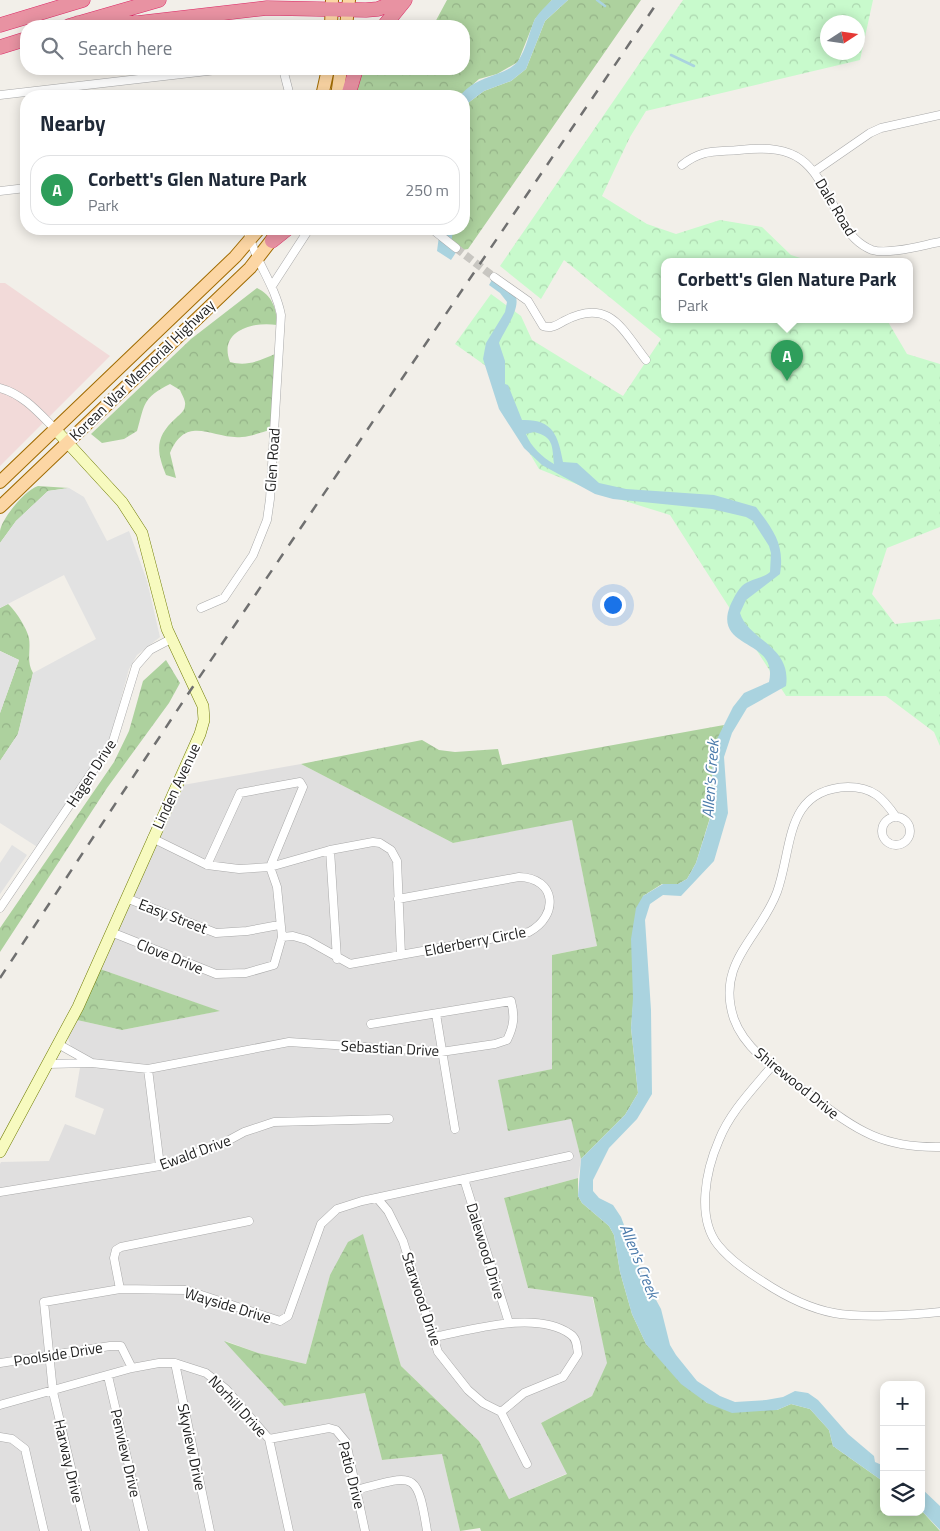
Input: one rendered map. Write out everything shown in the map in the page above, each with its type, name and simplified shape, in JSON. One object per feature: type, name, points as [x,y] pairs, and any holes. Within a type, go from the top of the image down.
[{"type":"highway","points":[[0,25],[82,0]]},
{"type":"highway","points":[[90,20],[159,0]]},
{"type":"highway","points":[[164,20],[267,8],[348,5],[378,9],[400,0]]},
{"type":"highway","points":[[389,20],[405,0]]},
{"type":"highway","points":[[0,47],[20,41]]},
{"type":"highway","points":[[350,90],[354,75]]},
{"type":"highway","points":[[272,241],[280,235]]},
{"type":"main road","points":[[332,20],[333,5]]},
{"type":"main road","points":[[347,20],[348,5]]},
{"type":"main road","points":[[323,90],[327,75]]},
{"type":"main road","points":[[338,90],[340,75]]},
{"type":"main road","name":"Korean War Memorial Highway","points":[[0,482],[235,257],[247,235]]},
{"type":"main road","name":"Korean War Memorial Highway","points":[[0,507],[258,260],[276,235]]},
{"type":"street","points":[[50,90],[175,75]]},
{"type":"street","points":[[285,75],[288,90]]},
{"type":"street","points":[[0,96],[20,94]]},
{"type":"street","points":[[815,172],[870,133],[881,128],[940,115]]},
{"type":"street","name":"Dale Road","points":[[682,165],[696,154],[774,148],[791,153],[815,172],[846,230],[863,245],[872,250],[884,251],[940,242]]},
{"type":"street","points":[[0,191],[20,189]]},
{"type":"street","name":"Glen Road","points":[[201,608],[224,598],[253,556],[267,520],[282,327],[278,303],[272,286],[258,260],[248,235]]},
{"type":"street","points":[[272,286],[305,235]]},
{"type":"street","points":[[439,235],[454,247]]},
{"type":"street","points":[[494,276],[528,301],[543,326],[554,327],[584,313],[602,315],[613,319],[623,327],[646,360]]},
{"type":"street","points":[[0,388],[23,399],[55,429]]},
{"type":"street","name":"Linden Avenue","points":[[0,1152],[48,1064],[111,932],[200,734],[204,712],[198,694],[172,639],[162,611],[148,549],[138,525],[122,502],[55,429]]},
{"type":"street","name":"Hagen Drive","points":[[0,908],[113,741],[136,666],[150,650],[172,639]]},
{"type":"street","points":[[207,865],[240,793],[300,782],[303,787],[270,867]]},
{"type":"street","name":"Shirewood Drive","points":[[896,817],[884,799],[873,792],[849,787],[837,788],[815,796],[796,817],[791,830],[777,892],[763,921],[736,962],[731,975],[730,1003],[734,1019],[741,1033],[772,1066],[861,1132],[898,1144],[940,1147]]},
{"type":"street","points":[[152,838],[207,865],[239,869],[270,867],[330,850],[373,842],[385,845],[394,855],[396,861],[401,955]]},
{"type":"street","points":[[330,850],[337,959]]},
{"type":"street","name":"Clove Drive","points":[[111,932],[216,974],[246,973],[274,965],[282,937],[279,925],[277,886],[270,867]]},
{"type":"street","name":"Elderberry Circle","points":[[282,937],[293,936],[307,940],[337,959],[350,964],[529,932],[544,921],[550,901],[544,885],[537,880],[519,877],[398,899]]},
{"type":"street","name":"Easy Street","points":[[126,898],[216,933],[240,932],[279,925]]},
{"type":"street","name":"Sebastian Drive","points":[[48,1064],[92,1063],[148,1069],[289,1042],[441,1052],[495,1044],[507,1040],[514,1022],[514,1014],[512,1001],[371,1024]]},
{"type":"street","points":[[436,1014],[455,1129]]},
{"type":"street","name":"Sebastian Drive","points":[[58,1044],[92,1063]]},
{"type":"street","points":[[772,1066],[729,1120],[719,1139],[711,1162],[705,1200],[710,1232],[716,1244],[741,1267],[770,1287],[820,1310],[855,1315],[940,1312]]},
{"type":"street","points":[[148,1069],[160,1166]]},
{"type":"street","name":"Ewald Drive","points":[[0,1192],[160,1166],[220,1145],[244,1132],[274,1122],[389,1119]]},
{"type":"street","name":"Wayside Drive","points":[[48,1356],[44,1302],[120,1288],[186,1290],[280,1321],[288,1316],[321,1224],[337,1209],[377,1198],[569,1156]]},
{"type":"street","name":"Dalewood Drive","points":[[464,1179],[508,1323]]},
{"type":"street","name":"Starwood Drive","points":[[377,1198],[388,1211],[403,1241],[438,1352],[468,1390],[483,1403],[501,1412]]},
{"type":"street","points":[[120,1288],[114,1258],[116,1250],[121,1247],[249,1221]]},
{"type":"street","points":[[434,1337],[508,1323],[544,1325],[571,1334],[577,1343],[578,1354],[563,1377],[524,1394],[501,1412],[527,1464]]},
{"type":"street","name":"Poolside Drive","points":[[0,1363],[121,1346],[132,1368]]},
{"type":"street","name":"Harway Drive","points":[[48,1356],[53,1392],[86,1531]]},
{"type":"street","name":"Norhill Drive","points":[[0,1405],[53,1392],[132,1368],[159,1363],[175,1363],[206,1373],[226,1389],[269,1439],[289,1531]]},
{"type":"street","name":"Skyview Drive","points":[[175,1363],[210,1531]]},
{"type":"street","name":"Penview Drive","points":[[108,1376],[144,1531]]},
{"type":"street","name":"Patio Drive","points":[[269,1439],[329,1428],[336,1430],[346,1442],[365,1531]]},
{"type":"street","points":[[0,1437],[12,1439],[25,1449],[44,1531]]},
{"type":"street","points":[[355,1490],[403,1479],[411,1482],[421,1494],[428,1531]]},
{"type":"shaded area","points":[[0,283],[5,283],[110,356],[0,466]]},
{"type":"shaded area","points":[[69,488],[84,497],[107,541],[129,531],[147,581],[160,637],[137,655],[129,669],[110,739],[39,848],[0,823],[0,761],[18,734],[33,673],[96,639],[64,575],[0,608],[0,543],[16,521],[48,491]]},
{"type":"shaded area","points":[[0,651],[19,660],[0,713]]},
{"type":"shaded area","points":[[301,764],[453,843],[572,819],[597,946],[552,955],[552,1069],[498,1081],[571,1118],[581,1159],[578,1178],[504,1198],[528,1288],[592,1296],[608,1363],[592,1396],[541,1423],[568,1473],[509,1499],[479,1441],[401,1366],[363,1235],[330,1275],[306,1364],[258,1353],[226,1341],[284,1406],[365,1393],[382,1460],[442,1454],[460,1531],[0,1531],[0,1164],[1,1162],[49,1161],[65,1124],[95,1135],[104,1109],[75,1097],[82,1056],[72,1050],[68,1038],[77,1020],[122,1030],[219,1011],[100,969],[183,785]]},
{"type":"shaded area","points":[[12,845],[27,855],[0,894],[0,863]]},
{"type":"green space","points":[[447,0],[552,0],[535,19],[518,62],[497,74],[479,79],[467,90],[356,90],[359,75],[470,75],[470,20],[436,20]]},
{"type":"green space","points":[[568,0],[641,0],[468,249],[457,251],[450,246],[452,235],[470,235],[470,102],[484,91],[511,81],[526,69],[545,21]]},
{"type":"green space","points":[[683,0],[873,0],[865,37],[865,15],[820,15],[820,60],[860,60],[646,111],[630,137],[602,196],[647,224],[676,234],[720,220],[762,227],[791,255],[800,258],[661,258],[661,323],[889,323],[907,354],[940,364],[940,527],[887,548],[872,594],[895,624],[940,619],[940,746],[934,732],[886,696],[786,696],[670,515],[599,493],[539,469],[510,420],[486,366],[455,344],[491,294],[521,316],[532,340],[623,396],[661,339],[564,260],[541,299],[500,266]]},
{"type":"green space","points":[[257,288],[266,294],[273,303],[277,325],[258,325],[240,330],[229,343],[228,351],[230,362],[243,364],[277,353],[272,429],[242,437],[231,437],[202,431],[184,434],[170,453],[176,478],[166,475],[160,458],[159,444],[164,431],[185,407],[180,390],[170,384],[149,398],[137,431],[124,439],[102,443],[91,434],[191,339]]},
{"type":"green space","points":[[38,486],[69,488],[48,491],[16,521],[0,543],[0,531],[9,512],[27,493]]},
{"type":"green space","points":[[8,604],[14,610],[28,634],[30,664],[33,673],[18,734],[0,761],[0,713],[19,660],[0,651],[0,608]]},
{"type":"green space","points":[[166,660],[180,683],[169,703],[107,788],[0,952],[0,928],[114,762],[129,731],[143,681]]},
{"type":"green space","points":[[724,725],[712,758],[713,808],[696,863],[687,879],[678,884],[662,884],[643,896],[631,1028],[638,1093],[625,1115],[581,1159],[571,1119],[508,1131],[498,1080],[552,1069],[552,955],[597,946],[572,820],[453,843],[301,764],[422,740],[439,750],[455,752],[498,749],[502,765]]},
{"type":"green space","points":[[100,969],[220,1011],[122,1030],[77,1020]]},
{"type":"green space","points":[[578,1178],[578,1196],[582,1203],[609,1226],[614,1235],[620,1272],[632,1314],[646,1344],[707,1403],[777,1410],[791,1404],[810,1409],[829,1430],[833,1446],[880,1479],[880,1516],[925,1516],[925,1514],[940,1531],[481,1531],[480,1528],[460,1531],[442,1454],[382,1460],[365,1393],[284,1406],[224,1341],[258,1353],[306,1364],[330,1275],[348,1242],[363,1234],[401,1366],[479,1441],[509,1499],[567,1474],[541,1423],[592,1396],[607,1363],[593,1297],[528,1288],[504,1198]]},
{"type":"water","points":[[552,0],[568,0],[545,21],[526,69],[511,81],[484,91],[470,102],[470,90],[467,89],[483,79],[506,70],[518,61],[534,21]]},
{"type":"water","points":[[439,235],[452,235],[451,246],[457,251],[451,260],[437,251]]},
{"type":"water","points":[[493,278],[510,290],[517,300],[512,319],[499,343],[505,361],[505,384],[508,385],[522,420],[540,422],[552,430],[559,443],[563,462],[577,463],[599,483],[626,489],[714,495],[756,507],[772,530],[779,546],[781,554],[780,574],[746,600],[740,613],[751,630],[776,652],[786,672],[786,686],[747,708],[732,733],[724,757],[728,813],[714,861],[681,896],[663,895],[650,904],[645,920],[651,1010],[652,1094],[637,1119],[609,1148],[593,1180],[593,1191],[599,1198],[613,1205],[621,1217],[643,1276],[661,1309],[670,1345],[697,1381],[720,1396],[735,1402],[783,1397],[795,1391],[808,1393],[818,1400],[848,1434],[874,1456],[875,1462],[880,1464],[880,1479],[833,1446],[829,1430],[810,1409],[791,1404],[777,1410],[732,1413],[707,1403],[681,1384],[646,1344],[632,1314],[620,1272],[614,1235],[609,1226],[582,1203],[578,1196],[581,1159],[625,1115],[638,1093],[631,1028],[633,998],[631,939],[636,908],[643,896],[663,884],[678,884],[687,879],[696,863],[713,809],[712,758],[717,739],[733,707],[744,693],[769,682],[769,668],[765,658],[730,630],[727,620],[730,606],[740,588],[770,572],[771,553],[769,546],[753,521],[746,517],[712,509],[613,499],[595,494],[542,465],[524,448],[499,409],[483,359],[486,343],[505,312],[507,302],[500,293],[489,285]],"holes":[[[534,432],[545,437],[551,443],[554,464],[537,451],[526,434]]]},
{"type":"water","points":[[925,1492],[940,1506],[940,1530],[925,1514]]},
{"type":"waterway","points":[[597,0],[605,6]]},
{"type":"waterway","points":[[671,55],[694,66]]},
{"type":"tunnel","points":[[456,248],[494,277]]},
{"type":"railway","points":[[0,978],[190,691],[659,0]]},
{"type":"place","name":"Corbett's Glen Nature Park","points":[[787,381]]},
{"type":"water label","name":"Allen's Creek","points":[[710,779]]},
{"type":"water label","name":"Allen's Creek","points":[[640,1261]]}]
